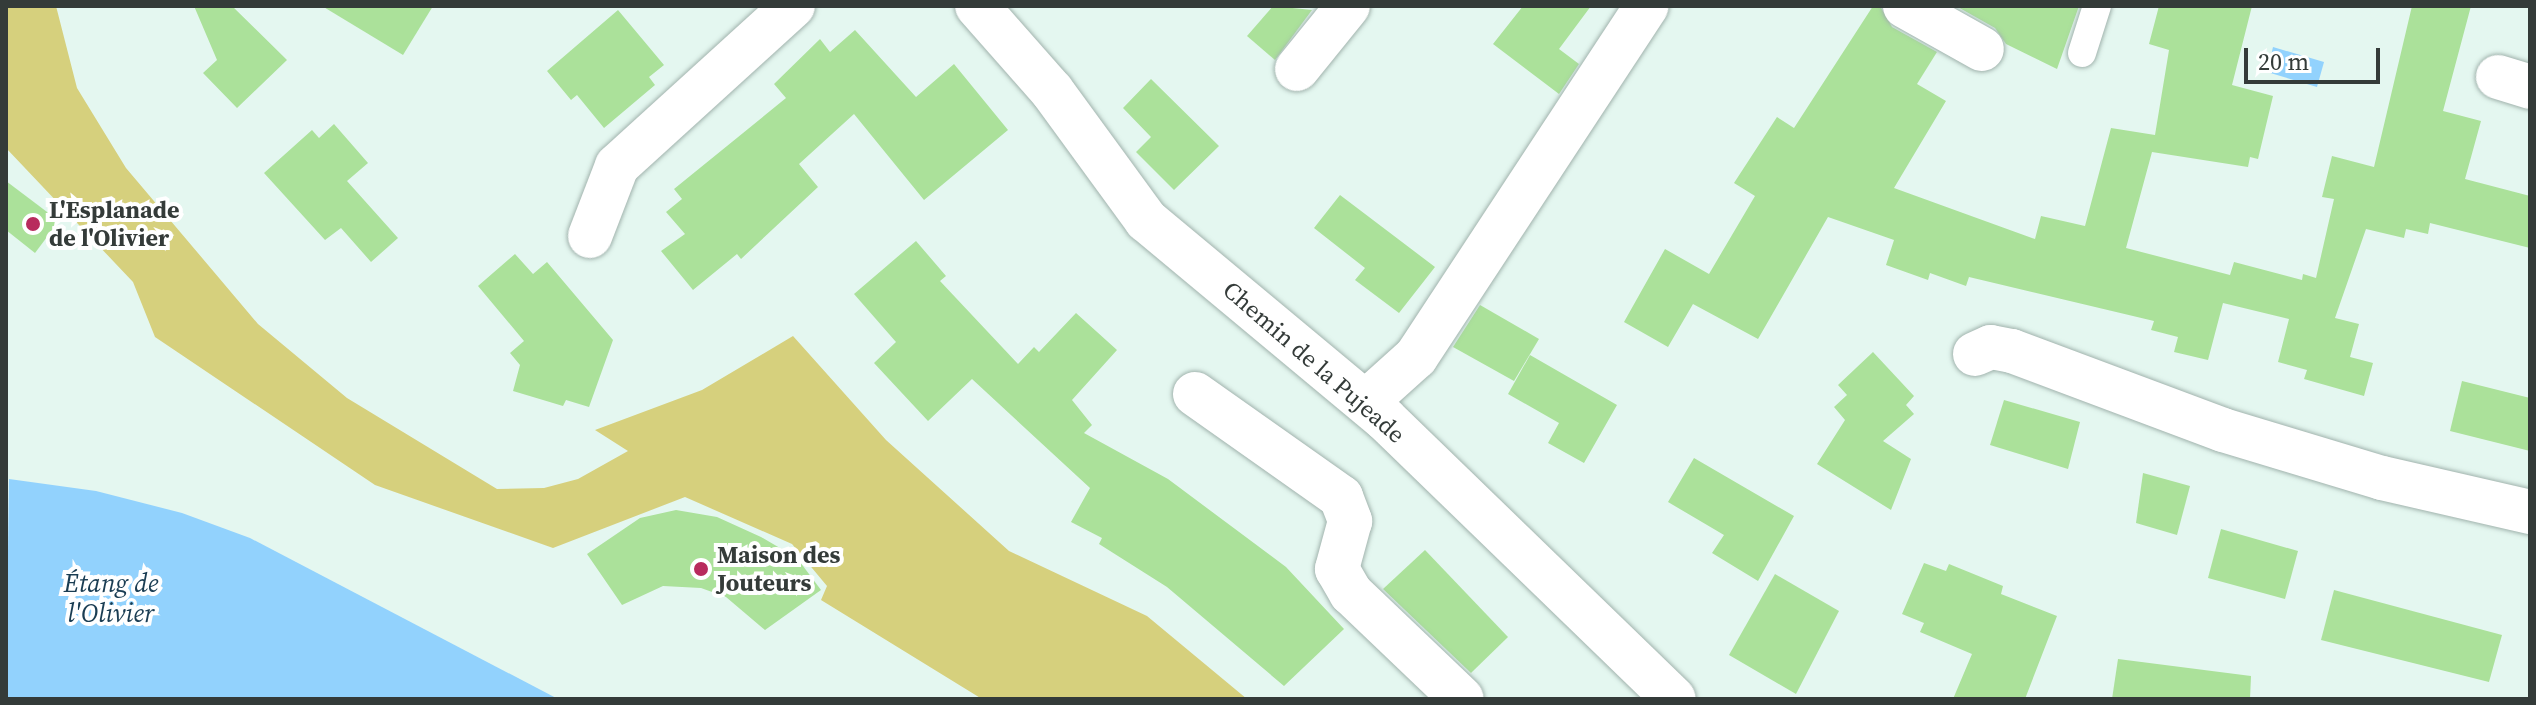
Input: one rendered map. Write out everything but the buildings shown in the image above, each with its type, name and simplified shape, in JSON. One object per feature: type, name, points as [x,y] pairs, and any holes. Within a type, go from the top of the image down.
[{"type":"street","points":[[590,236],[617,166],[793,6]]},
{"type":"street","name":"Chemin de la Pujeade","points":[[977,6],[1052,91],[1146,220],[1366,402],[1674,699]]},
{"type":"street","points":[[1297,69],[1348,6]]},
{"type":"street","points":[[1366,402],[1416,357],[1647,6]]},
{"type":"street","points":[[1905,6],[1982,49]]},
{"type":"street","points":[[1975,354],[1991,347],[2012,351],[2223,430],[2382,478],[2530,512]]},
{"type":"street","points":[[1195,394],[1341,497],[1350,521],[1337,569],[1351,593],[1462,699]]},
{"type":"lane","points":[[2082,53],[2097,6]]},
{"type":"shaded area","points":[[6,6],[56,6],[77,88],[126,168],[258,324],[347,398],[497,489],[544,488],[578,479],[628,451],[595,430],[702,390],[793,336],[886,440],[1009,551],[1147,616],[1247,699],[982,699],[821,600],[827,586],[792,544],[685,497],[553,548],[375,485],[155,337],[133,282],[6,148]]},
{"type":"water","points":[[2273,47],[2324,62],[2317,87],[2267,72]]},
{"type":"water","name":"Étang de l'Olivier","points":[[9,479],[96,491],[182,513],[250,538],[558,699],[6,699]]},
{"type":"place","name":"L'Esplanade de l'Olivier","points":[[33,224]]},
{"type":"place","name":"Maison des Jouteurs","points":[[701,569]]}]
